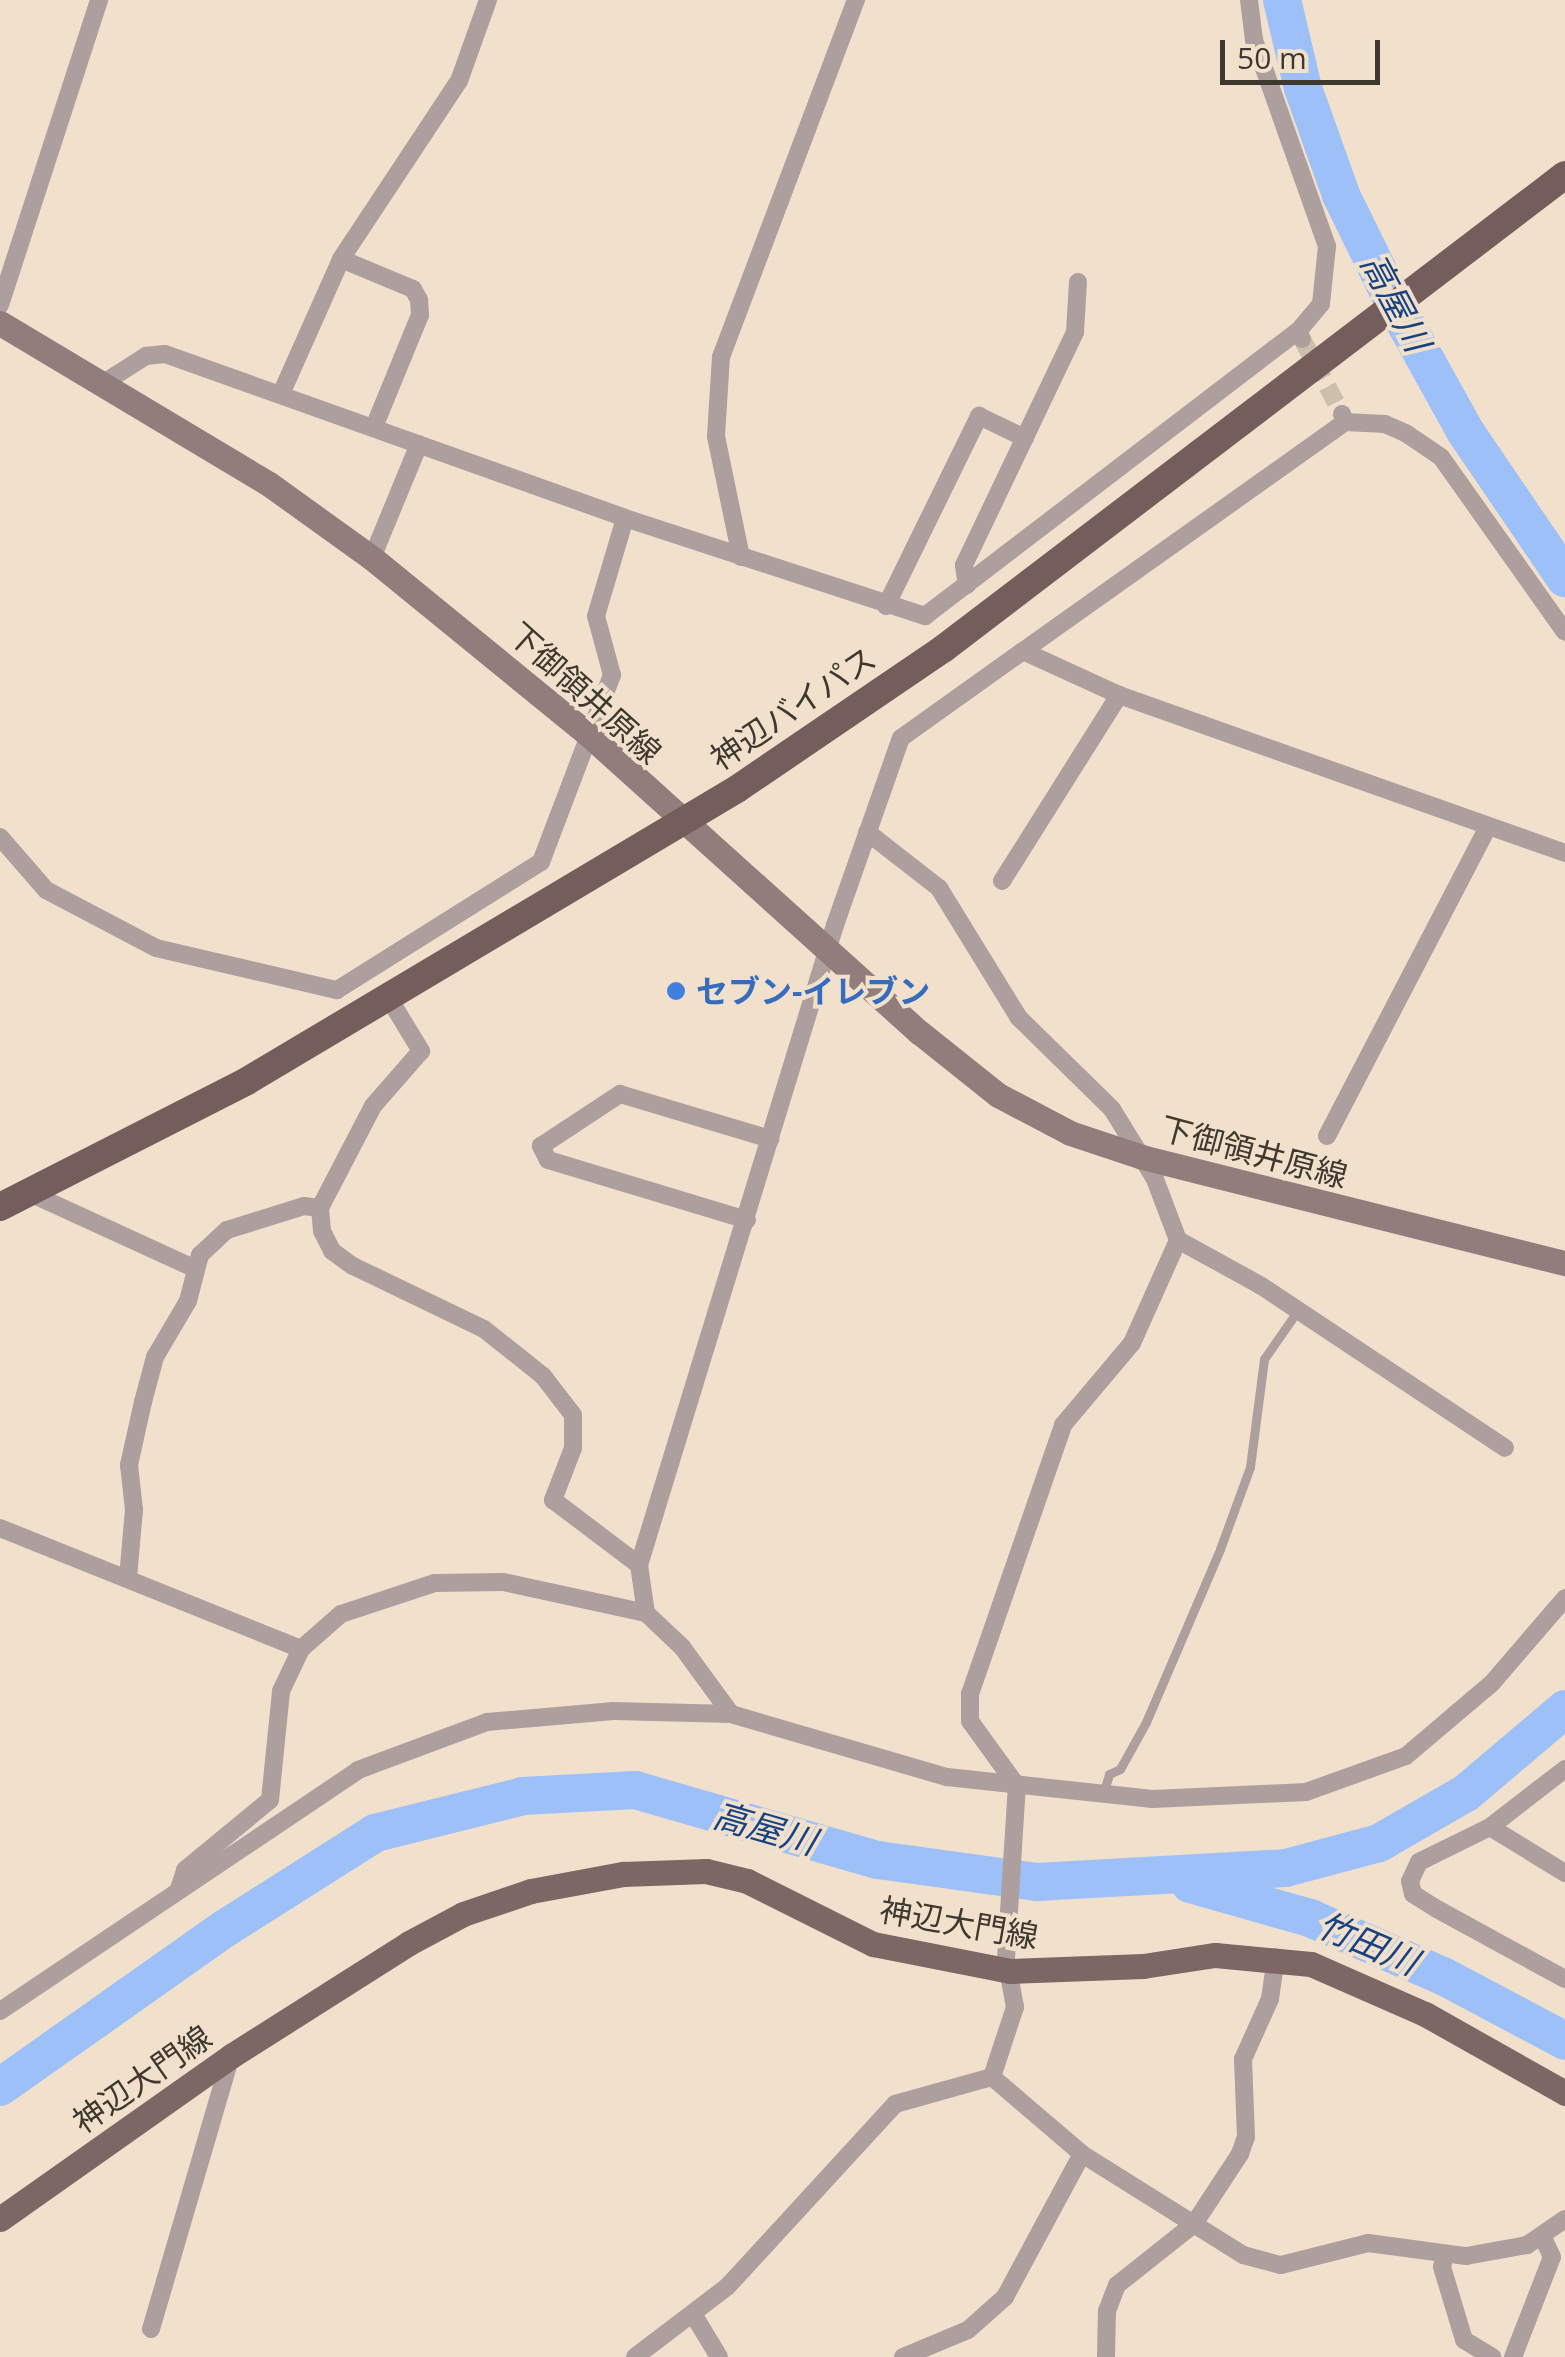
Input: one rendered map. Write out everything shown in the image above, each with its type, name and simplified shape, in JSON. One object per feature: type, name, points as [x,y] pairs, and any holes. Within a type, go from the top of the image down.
[{"type":"highway","name":"神辺バイパス","points":[[0,1207],[32,1194],[390,1000],[684,823],[943,648],[1445,262],[1565,175]]},
{"type":"main road","name":"下御領井原線","points":[[0,324],[106,382],[270,484],[372,558],[590,736],[684,823],[998,1095],[1070,1132],[1142,1156],[1565,1263]]},
{"type":"main road","name":"神辺大門線","points":[[0,2219],[11,2205],[231,2056],[463,1914],[531,1891],[623,1874],[706,1871],[746,1881],[872,1944],[1008,1965],[1143,1966],[1214,1956],[1276,1958],[1349,1978],[1565,2093]]},
{"type":"street","points":[[0,305],[99,0]]},
{"type":"street","points":[[282,394],[342,259],[459,81],[488,0]]},
{"type":"street","points":[[741,557],[716,436],[721,356],[856,0]]},
{"type":"street","points":[[106,382],[146,356],[165,354],[625,518],[925,616],[1300,335],[1320,304],[1327,246],[1254,40],[1248,0]]},
{"type":"street","points":[[342,259],[413,289],[419,300],[420,315],[374,427]]},
{"type":"street","points":[[967,585],[964,565],[1075,332],[1078,282]]},
{"type":"street","points":[[886,606],[980,416],[1025,438]]},
{"type":"street","points":[[646,1613],[639,1564],[892,747],[1344,418],[1384,424],[1442,458],[1565,632]]},
{"type":"street","points":[[372,558],[420,444]]},
{"type":"street","points":[[0,837],[46,890],[156,948],[337,990],[441,929],[541,862],[612,675],[596,616],[625,518]]},
{"type":"street","points":[[1023,650],[1120,695],[1565,853]]},
{"type":"street","points":[[1002,880],[1120,695]]},
{"type":"street","points":[[1326,1136],[1488,826]]},
{"type":"street","points":[[867,832],[939,888],[1019,1018],[1112,1109],[1142,1156],[1178,1240],[1298,1310],[1505,1448]]},
{"type":"street","points":[[441,929],[460,957]]},
{"type":"street","points":[[390,1000],[421,1051],[373,1106],[320,1208],[332,1251],[399,1293],[484,1329],[544,1376],[573,1416],[573,1448],[552,1500],[639,1564]]},
{"type":"street","points":[[748,1220],[548,1160],[541,1146],[620,1094],[770,1140]]},
{"type":"street","points":[[32,1194],[194,1268]]},
{"type":"street","points":[[128,1578],[132,1450],[154,1357],[188,1301],[194,1268],[226,1230],[304,1206],[320,1208]]},
{"type":"street","points":[[992,2077],[1012,2030],[1008,1965],[1017,1789],[970,1721],[970,1694],[1063,1424],[1132,1343],[1178,1240]]},
{"type":"street","points":[[0,1528],[301,1650]]},
{"type":"street","points":[[179,1889],[185,1870],[270,1800],[281,1691],[301,1650],[341,1614],[435,1583],[502,1582],[646,1613],[682,1647],[731,1714]]},
{"type":"street","points":[[0,2011],[358,1770],[487,1722],[614,1711],[731,1714],[947,1777],[1017,1789],[1103,1796],[1306,1792],[1381,1769],[1492,1684],[1565,1598]]},
{"type":"street","points":[[1565,1769],[1490,1826],[1419,1862],[1410,1881],[1413,1894],[1565,1979]]},
{"type":"street","points":[[1490,1826],[1565,1873]]},
{"type":"street","points":[[1106,2357],[1107,2311],[1117,2285],[1194,2224],[1246,2137],[1243,2059],[1270,1999],[1276,1958]]},
{"type":"street","points":[[151,2330],[231,2056]]},
{"type":"street","points":[[992,2077],[1082,2154],[1243,2255],[1281,2265],[1368,2242],[1445,2254],[1543,2238],[1565,2219]]},
{"type":"street","points":[[635,2357],[727,2287],[895,2104],[992,2077]]},
{"type":"street","points":[[903,2357],[968,2330],[1005,2297],[1082,2154]]},
{"type":"street","points":[[1513,2357],[1552,2257],[1543,2238]]},
{"type":"street","points":[[1445,2254],[1442,2267],[1464,2340],[1492,2357]]},
{"type":"street","points":[[693,2314],[719,2357]]},
{"type":"lane","points":[[1103,1796],[1103,1784],[1120,1769],[1146,1722],[1220,1549],[1250,1467],[1264,1359],[1298,1310]]},
{"type":"waterway","name":"高屋川","points":[[1282,0],[1303,88],[1341,195],[1393,301],[1465,431],[1565,578]]},
{"type":"waterway","name":"高屋川","points":[[0,2087],[224,1929],[375,1833],[523,1796],[635,1790],[878,1860],[1037,1882],[1286,1868],[1379,1843],[1466,1793],[1565,1709]]},
{"type":"waterway","name":"竹田川","points":[[1190,1884],[1310,1918],[1443,1976],[1565,2041]]},
{"type":"tunnel","points":[[1302,339],[1342,414]]},
{"type":"place","name":"セブン-イレブン","points":[[676,991]]}]
